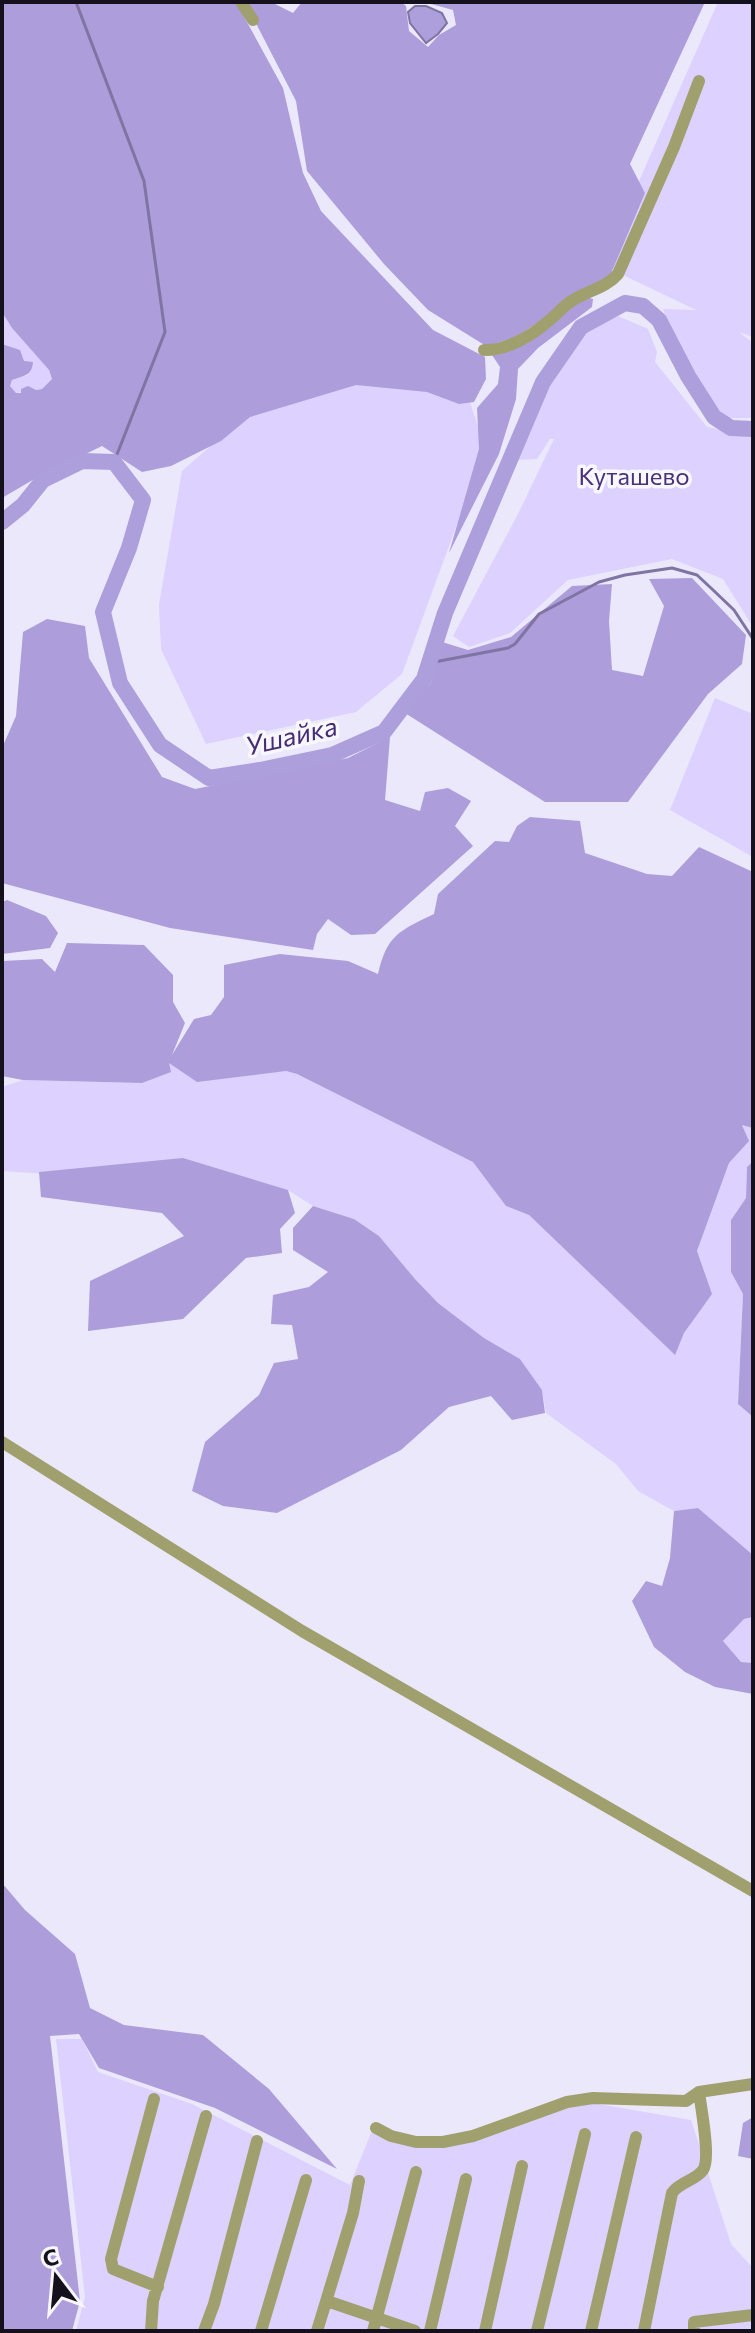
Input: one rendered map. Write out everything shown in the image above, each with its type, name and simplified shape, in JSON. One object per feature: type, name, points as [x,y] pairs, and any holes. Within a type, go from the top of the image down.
[{"type":"street","points":[[241,2],[253,20]]},
{"type":"street","points":[[484,350],[496,351],[544,326],[572,300],[612,281],[618,274],[674,147],[699,81]]},
{"type":"street","points":[[2,1442],[302,1631],[753,1891]]},
{"type":"street","points":[[376,2128],[391,2136],[416,2142],[443,2142],[473,2136],[567,2102],[593,2098],[686,2101],[699,2092],[753,2084]]},
{"type":"street","points":[[644,2331],[672,2193],[699,2174],[707,2162],[699,2092]]},
{"type":"street","points":[[154,2099],[111,2259],[113,2269],[158,2287]]},
{"type":"street","points":[[151,2331],[153,2301],[206,2116]]},
{"type":"street","points":[[537,2331],[585,2134]]},
{"type":"street","points":[[591,2331],[636,2137]]},
{"type":"street","points":[[204,2331],[257,2141]]},
{"type":"street","points":[[485,2331],[522,2166]]},
{"type":"street","points":[[373,2331],[416,2172]]},
{"type":"street","points":[[430,2331],[466,2179]]},
{"type":"street","points":[[261,2331],[306,2180]]},
{"type":"street","points":[[317,2331],[353,2213],[359,2181]]},
{"type":"street","points":[[327,2301],[415,2331]]},
{"type":"street","points":[[694,2331],[694,2322],[753,2315]]},
{"type":"green space","points":[[718,2],[753,2],[753,337],[739,332],[753,343],[753,418],[725,418],[689,366],[663,309],[696,310],[602,265]]},
{"type":"green space","points":[[2,312],[49,370],[52,379],[42,389],[16,393],[10,386],[12,380],[28,375],[19,350],[2,344]]},
{"type":"green space","name":"Куташево","points":[[618,316],[648,329],[657,352],[655,362],[707,427],[753,436],[753,627],[723,579],[672,559],[568,580],[510,633],[469,647],[453,636],[554,439],[550,439],[537,459],[517,460],[544,390],[586,331]]},
{"type":"green space","points":[[356,381],[468,396],[485,448],[402,674],[356,712],[206,744],[161,649],[159,605],[182,471],[246,415]]},
{"type":"green space","points":[[715,698],[753,714],[753,857],[670,810]]},
{"type":"green space","points":[[168,1062],[254,1074],[286,1071],[297,1074],[474,1162],[506,1206],[529,1215],[674,1354],[684,1333],[711,1294],[697,1251],[729,1163],[748,1141],[742,1124],[753,1128],[753,1161],[747,1167],[746,1198],[731,1220],[731,1272],[743,1294],[738,1404],[753,1417],[753,1555],[698,1508],[674,1511],[638,1491],[616,1464],[546,1413],[542,1390],[520,1359],[484,1338],[438,1303],[379,1236],[354,1219],[313,1206],[288,1190],[2,1171],[2,1087],[23,1080],[142,1083]]},
{"type":"green space","points":[[753,1617],[753,1663],[741,1662],[723,1641],[744,1619]]},
{"type":"green space","points":[[56,2039],[82,2039],[98,2072],[192,2104],[350,2185],[371,2133],[476,2141],[581,2101],[691,2120],[731,2244],[753,2268],[753,2331],[76,2331],[85,2297]]},
{"type":"shaded area","points":[[2,2],[236,2],[283,88],[303,173],[321,211],[433,330],[485,357],[486,379],[474,402],[459,404],[427,392],[356,385],[250,417],[221,441],[171,466],[142,472],[102,446],[2,498],[2,344],[20,350],[24,361],[33,362],[29,373],[12,380],[10,386],[16,393],[21,393],[21,389],[28,386],[42,389],[52,379],[49,370],[2,312]]},
{"type":"shaded area","points":[[245,2],[271,2],[293,13],[302,2],[401,2],[406,6],[409,31],[428,47],[439,35],[456,25],[453,10],[424,2],[705,2],[630,164],[645,193],[610,276],[514,338],[486,346],[428,310],[384,264],[307,171],[296,101]]},
{"type":"shaded area","points":[[415,6],[426,6],[442,13],[447,23],[426,43],[410,23],[408,12]]},
{"type":"shaded area","points":[[586,297],[593,299],[592,307],[538,348],[518,369],[516,399],[499,454],[449,553],[479,449],[477,408],[498,384],[500,367],[492,355]]},
{"type":"shaded area","points":[[692,578],[746,635],[742,664],[708,694],[628,802],[545,802],[405,713],[431,683],[442,642],[468,650],[511,637],[572,586],[612,584],[609,621],[612,670],[643,676],[664,606],[649,579]]},
{"type":"shaded area","points":[[47,619],[85,626],[89,658],[162,777],[195,789],[348,758],[390,737],[385,800],[420,811],[425,792],[448,788],[471,801],[455,826],[473,846],[375,934],[351,935],[328,919],[317,934],[313,950],[170,928],[2,883],[2,748],[16,716],[23,632]]},
{"type":"shaded area","points":[[530,817],[580,821],[585,853],[647,874],[672,876],[699,847],[753,872],[753,1128],[742,1125],[749,1141],[729,1163],[697,1251],[712,1294],[684,1333],[675,1355],[529,1215],[506,1206],[473,1162],[297,1074],[286,1071],[197,1082],[169,1063],[171,1072],[142,1083],[23,1080],[2,1076],[2,961],[42,959],[55,972],[67,943],[144,945],[173,975],[173,1002],[185,1023],[172,1055],[194,1019],[211,1015],[224,997],[224,965],[280,954],[348,961],[378,974],[390,942],[403,930],[434,914],[438,894],[495,841],[509,842],[517,826]]},
{"type":"shaded area","points":[[7,900],[46,916],[58,933],[50,948],[2,954],[2,902]]},
{"type":"shaded area","points":[[183,1158],[288,1190],[295,1213],[280,1229],[282,1253],[246,1258],[183,1319],[88,1331],[90,1281],[184,1236],[162,1213],[41,1197],[39,1172]]},
{"type":"shaded area","points":[[753,1161],[753,1417],[738,1404],[743,1294],[731,1272],[731,1220],[746,1198],[747,1167]]},
{"type":"shaded area","points":[[313,1206],[354,1219],[379,1236],[438,1303],[484,1338],[520,1359],[542,1390],[545,1413],[512,1420],[491,1396],[449,1407],[401,1450],[277,1513],[223,1506],[192,1491],[205,1442],[259,1395],[274,1363],[298,1359],[292,1325],[271,1324],[273,1295],[309,1287],[328,1272],[293,1250],[293,1228]]},
{"type":"shaded area","points":[[698,1508],[753,1555],[753,1617],[744,1619],[723,1641],[741,1662],[753,1663],[753,1694],[715,1687],[685,1672],[654,1647],[632,1601],[646,1581],[662,1586],[670,1558],[674,1511]]},
{"type":"shaded area","points":[[2,1883],[25,1910],[75,1954],[90,2008],[124,2025],[203,2035],[269,2089],[337,2169],[215,2108],[99,2068],[79,2034],[50,2036],[80,2301],[72,2331],[2,2331]]},
{"type":"shaded area","points":[[753,2117],[753,2159],[738,2156],[743,2123]]},
{"type":"waterway","points":[[76,2],[144,181],[165,332],[114,462]]},
{"type":"waterway","name":"Ушайка","points":[[2,522],[23,505],[43,480],[82,461],[114,462],[143,500],[129,548],[103,612],[120,683],[160,745],[209,778],[332,755],[384,732],[424,679],[445,613],[543,382],[581,327],[625,303],[643,306],[659,320],[714,417],[731,428],[753,429]]},
{"type":"waterway","points":[[429,663],[508,648],[515,644],[539,614],[599,582],[672,568],[697,575],[734,610],[753,639]]}]
